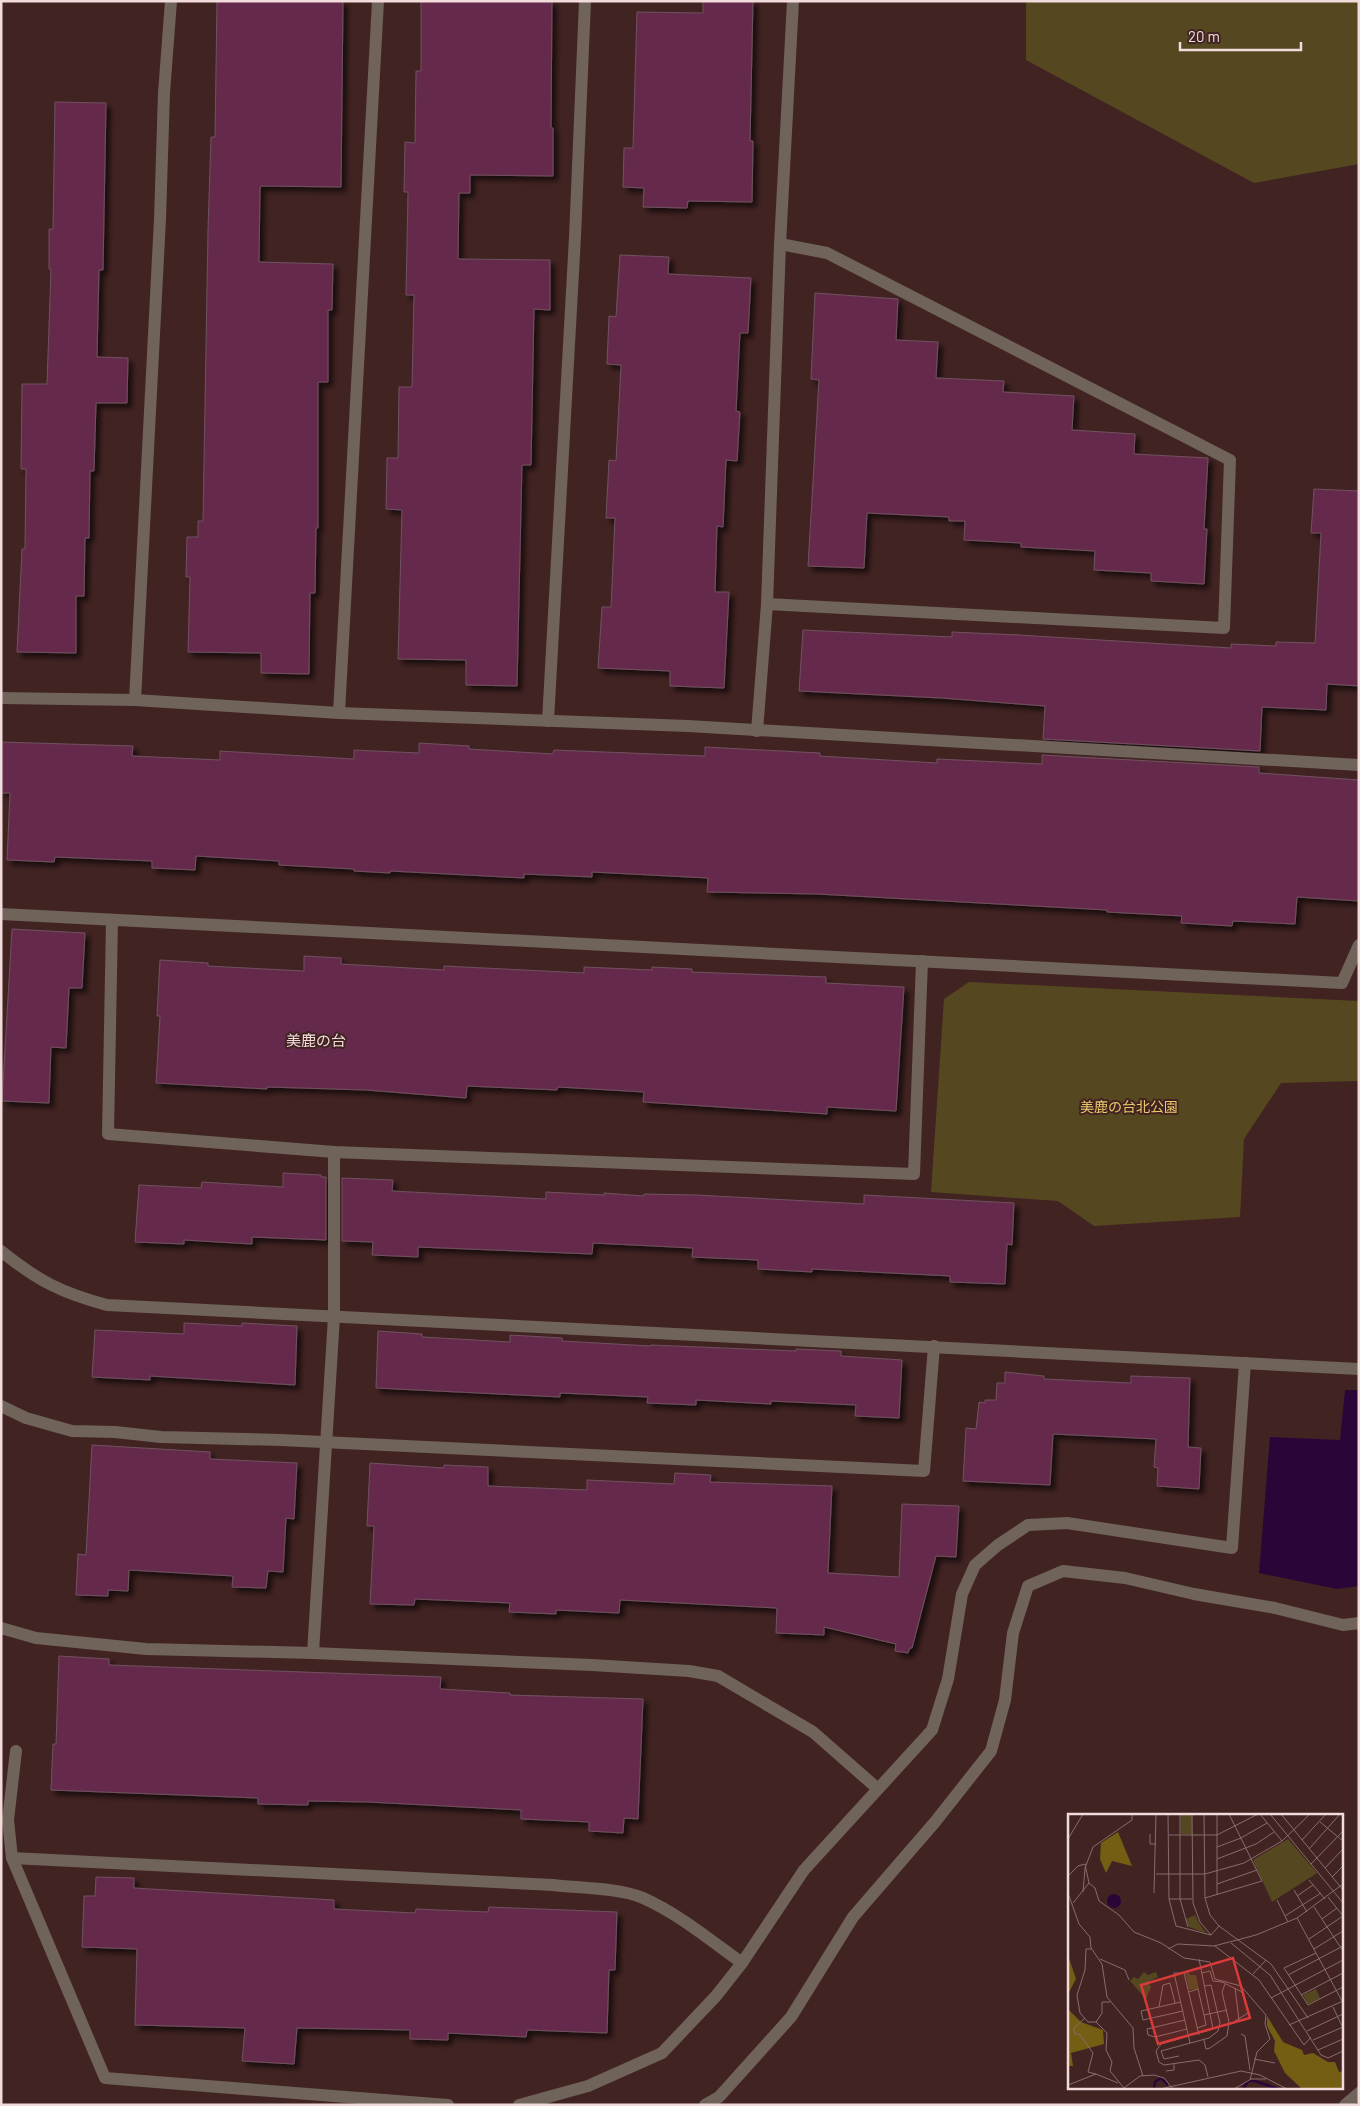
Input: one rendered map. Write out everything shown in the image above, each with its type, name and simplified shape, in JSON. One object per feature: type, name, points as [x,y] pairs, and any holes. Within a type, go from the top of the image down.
[{"type":"street","points":[[135,700],[160,219],[164,93],[171,1]]},
{"type":"street","points":[[339,713],[378,1]]},
{"type":"street","points":[[548,721],[574,247],[585,1]]},
{"type":"street","points":[[757,731],[767,604],[780,244],[793,1]]},
{"type":"street","points":[[767,604],[1224,628],[1230,460],[827,253],[780,244]]},
{"type":"street","points":[[1,698],[135,700],[339,713],[688,726],[1359,765]]},
{"type":"street","points":[[1,914],[1342,983],[1359,945]]},
{"type":"street","points":[[112,921],[108,1134],[334,1152],[914,1174],[922,961]]},
{"type":"street","points":[[313,1652],[334,1317],[334,1152]]},
{"type":"street","points":[[1,1251],[20,1267],[46,1283],[72,1295],[107,1305],[1359,1369]]},
{"type":"street","points":[[1,1406],[26,1418],[72,1431],[115,1432],[161,1437],[326,1442],[924,1470],[934,1346]]},
{"type":"street","points":[[519,2105],[588,2086],[662,2053],[716,1996],[742,1963],[804,1870],[932,1730],[948,1680],[962,1594],[975,1565],[998,1545],[1028,1525],[1068,1522],[1232,1548],[1245,1363]]},
{"type":"street","points":[[705,2105],[719,2097],[791,2017],[853,1917],[935,1822],[991,1751],[1005,1700],[1013,1633],[1028,1586],[1063,1571],[1116,1577],[1194,1594],[1275,1608],[1343,1625],[1359,1623]]},
{"type":"street","points":[[1,1628],[36,1638],[146,1649],[313,1652],[592,1665],[689,1671],[718,1676],[813,1732],[878,1789]]},
{"type":"street","points":[[16,1751],[8,1820],[12,1858],[105,2078],[448,2105]]},
{"type":"street","points":[[12,1858],[552,1885],[626,1893],[642,1898],[680,1919],[742,1963]]},
{"type":"street","points":[[1345,2105],[1359,2093]]},
{"type":"green space","points":[[1030,1],[1359,1],[1359,164],[1254,183],[1026,60],[1026,3]]},
{"type":"green space","name":"美鹿の台北公園","points":[[969,982],[1359,1001],[1359,1081],[1281,1083],[1244,1139],[1240,1217],[1094,1226],[1058,1201],[931,1192],[944,999]]},
{"type":"shaded area","points":[[1345,1390],[1359,1390],[1359,1586],[1337,1589],[1259,1573],[1270,1437],[1340,1440]]},
{"type":"building","points":[[217,1],[343,1],[341,187],[261,186],[260,189],[259,262],[333,264],[332,310],[328,310],[328,382],[318,382],[318,528],[316,528],[315,593],[310,593],[309,674],[261,673],[261,653],[188,652],[190,577],[186,577],[187,537],[198,537],[198,521],[203,521],[208,230],[211,137],[215,137]]},
{"type":"building","points":[[421,1],[552,1],[551,128],[553,128],[553,176],[470,175],[470,193],[459,193],[458,259],[550,260],[550,310],[534,309],[531,465],[522,465],[517,686],[466,685],[466,660],[398,659],[402,510],[386,509],[387,458],[398,458],[399,387],[412,387],[414,295],[406,295],[408,192],[404,192],[405,142],[415,143],[416,71],[421,71]]},
{"type":"building","points":[[703,1],[753,1],[750,141],[753,141],[752,202],[688,201],[687,208],[643,207],[644,188],[623,187],[624,148],[633,148],[637,12],[703,13]]},
{"type":"building","points":[[55,102],[106,103],[103,270],[99,270],[97,357],[128,358],[127,403],[96,403],[94,471],[90,471],[89,538],[85,538],[84,596],[76,596],[76,653],[17,652],[22,549],[25,549],[26,469],[21,469],[22,384],[47,384],[51,269],[49,269],[49,229],[53,229]]},
{"type":"building","points":[[620,255],[669,257],[668,274],[751,278],[748,333],[740,333],[736,411],[740,412],[737,461],[726,460],[723,527],[717,526],[715,592],[729,592],[724,688],[670,686],[670,671],[598,668],[602,607],[611,607],[615,518],[606,518],[609,460],[616,461],[621,365],[607,364],[609,316],[616,317]]},
{"type":"building","points":[[815,293],[898,299],[896,340],[938,342],[936,378],[1004,381],[1003,392],[1074,396],[1072,430],[1135,434],[1134,454],[1208,458],[1204,529],[1207,529],[1204,584],[1151,581],[1151,573],[1094,570],[1095,551],[1021,547],[1021,543],[964,540],[965,521],[949,521],[949,517],[867,513],[864,568],[808,566],[819,380],[811,379]]},
{"type":"building","points":[[1314,489],[1359,491],[1359,686],[1327,684],[1326,710],[1262,707],[1260,751],[1043,739],[1045,706],[941,698],[799,691],[803,630],[952,637],[952,632],[1231,648],[1231,644],[1276,646],[1276,642],[1315,643],[1321,533],[1311,533]]},
{"type":"building","points":[[1,742],[133,746],[132,756],[220,760],[220,751],[354,759],[354,750],[419,753],[419,743],[469,746],[469,749],[553,754],[554,750],[705,756],[705,747],[820,753],[820,756],[937,763],[937,759],[1042,764],[1042,755],[1259,767],[1259,773],[1359,780],[1359,901],[1297,897],[1295,924],[1233,921],[1232,926],[1181,923],[1182,916],[1107,912],[1107,910],[817,894],[707,892],[708,878],[592,872],[592,877],[524,874],[524,878],[390,871],[390,873],[279,865],[279,861],[196,856],[195,870],[152,868],[152,861],[55,857],[54,862],[7,860],[10,793],[1,793]]},
{"type":"building","points":[[12,929],[85,933],[82,988],[69,988],[66,1048],[51,1047],[49,1103],[2,1101]]},
{"type":"building","points":[[304,956],[341,958],[341,964],[444,970],[444,966],[584,973],[584,967],[652,970],[652,967],[692,969],[692,972],[826,977],[826,983],[904,987],[896,1111],[827,1107],[827,1114],[643,1102],[644,1092],[558,1087],[557,1090],[467,1086],[466,1098],[366,1090],[267,1087],[267,1089],[156,1083],[160,1016],[157,1016],[160,960],[208,963],[208,966],[304,971]]},
{"type":"building","points":[[283,1173],[321,1175],[321,1177],[326,1177],[326,1240],[252,1237],[252,1244],[184,1240],[184,1244],[135,1242],[139,1185],[201,1188],[202,1182],[283,1187]]},
{"type":"building","points":[[342,1178],[393,1180],[392,1191],[546,1199],[546,1192],[644,1196],[644,1194],[696,1195],[864,1204],[864,1195],[1014,1203],[1012,1245],[1007,1244],[1005,1284],[950,1282],[950,1276],[812,1269],[812,1272],[758,1269],[758,1260],[692,1257],[693,1248],[593,1243],[592,1254],[418,1247],[418,1257],[372,1255],[373,1242],[342,1241]]},
{"type":"building","points":[[184,1323],[242,1326],[242,1323],[297,1326],[295,1385],[150,1376],[150,1380],[92,1377],[95,1330],[184,1334]]},
{"type":"building","points":[[378,1331],[422,1334],[422,1337],[510,1342],[510,1335],[562,1338],[562,1341],[651,1346],[841,1351],[841,1356],[902,1360],[899,1418],[855,1416],[856,1405],[771,1401],[771,1404],[696,1400],[696,1405],[647,1403],[648,1397],[560,1393],[560,1397],[376,1388]]},
{"type":"building","points":[[1005,1372],[1044,1376],[1044,1379],[1131,1383],[1131,1376],[1190,1378],[1188,1447],[1201,1448],[1199,1489],[1157,1486],[1158,1468],[1154,1467],[1156,1439],[1053,1434],[1050,1485],[963,1481],[966,1428],[976,1429],[979,1402],[985,1403],[985,1400],[996,1400],[997,1383],[1005,1383]]},
{"type":"building","points":[[92,1445],[210,1452],[210,1459],[297,1463],[294,1519],[286,1518],[283,1572],[268,1571],[266,1588],[232,1587],[233,1576],[129,1570],[128,1591],[108,1590],[108,1596],[76,1595],[78,1554],[86,1555]]},
{"type":"building","points":[[370,1463],[444,1468],[444,1465],[488,1467],[488,1486],[587,1490],[587,1480],[674,1484],[675,1473],[711,1475],[710,1482],[832,1486],[828,1573],[899,1577],[902,1504],[959,1506],[956,1557],[936,1556],[912,1648],[910,1648],[908,1653],[895,1651],[896,1644],[824,1627],[824,1635],[776,1633],[777,1608],[620,1600],[619,1613],[556,1610],[556,1614],[509,1612],[510,1603],[415,1599],[414,1605],[370,1604],[374,1526],[367,1526]]},
{"type":"building","points":[[59,1656],[109,1659],[109,1665],[441,1677],[440,1689],[510,1693],[510,1695],[643,1699],[638,1819],[624,1818],[623,1833],[589,1831],[589,1822],[521,1819],[521,1810],[368,1802],[308,1801],[308,1805],[258,1804],[258,1798],[51,1790],[53,1744],[56,1744]]},
{"type":"building","points":[[96,1877],[134,1878],[134,1888],[334,1900],[334,1909],[415,1913],[416,1909],[488,1912],[489,1907],[617,1912],[615,1970],[609,1970],[607,2033],[527,2030],[526,2037],[448,2033],[448,2040],[410,2039],[410,2030],[297,2028],[294,2064],[242,2061],[245,2028],[135,2025],[137,1949],[82,1947],[84,1896],[95,1896]]},
{"type":"district","name":"美鹿の台","points":[[316,1041]]}]
